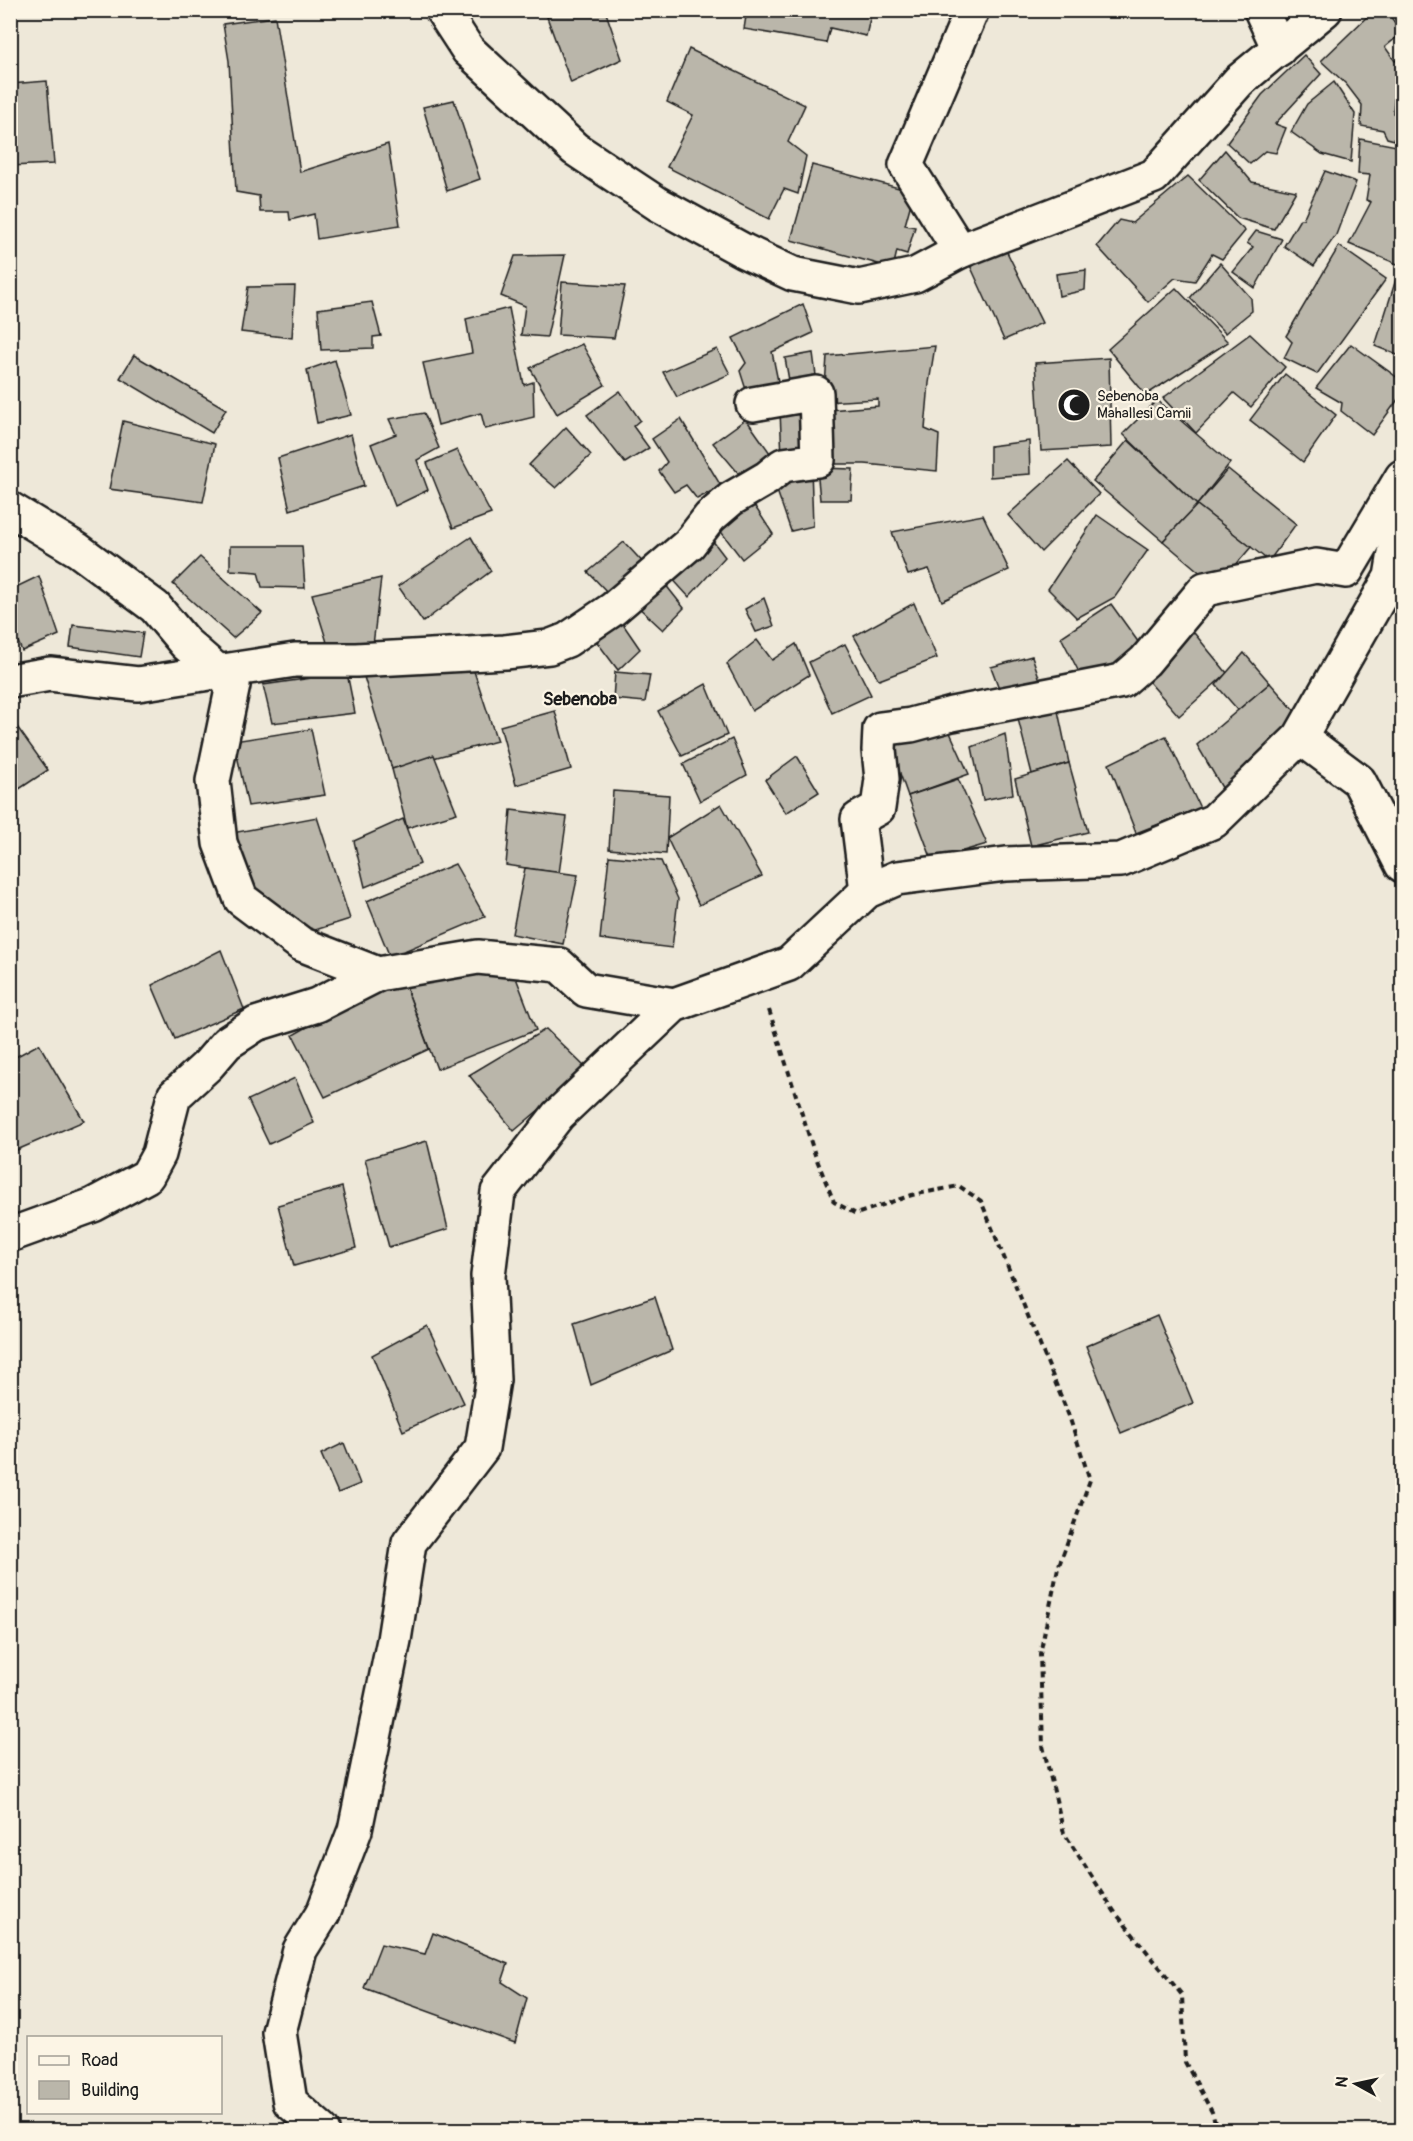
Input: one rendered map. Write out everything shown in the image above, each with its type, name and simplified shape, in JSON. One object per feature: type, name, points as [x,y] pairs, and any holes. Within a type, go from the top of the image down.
[{"type":"street","points":[[442,10],[468,50],[575,149],[658,204],[754,256],[793,274],[860,286],[915,275],[960,251],[1154,176],[1239,81],[1325,10]]},
{"type":"street","points":[[960,251],[906,165],[972,10]]},
{"type":"street","points":[[1261,10],[1279,49]]},
{"type":"street","points":[[10,681],[50,674],[138,684],[295,660],[356,660],[505,652],[549,647],[567,640],[613,609],[658,573],[689,544],[710,517],[731,499],[767,478],[783,465],[818,460],[816,393],[753,404]]},
{"type":"street","points":[[867,891],[858,819],[878,808],[882,779],[879,750],[880,729],[1122,681],[1145,661],[1205,589],[1316,566],[1346,571],[1402,477]]},
{"type":"street","points":[[10,509],[78,550],[155,607],[186,643],[233,685],[213,781],[220,843],[241,899],[301,944],[378,974]]},
{"type":"street","points":[[322,2130],[290,2102],[279,2032],[300,1950],[323,1913],[355,1830],[393,1640],[409,1543],[482,1448],[493,1380],[488,1276],[498,1192],[558,1115],[674,1005],[789,964],[867,891],[897,878],[1006,864],[1121,860],[1214,821],[1300,737],[1391,577],[1402,511]]},
{"type":"street","points":[[1300,737],[1359,781],[1402,865]]},
{"type":"street","points":[[10,1235],[93,1205],[147,1176],[159,1154],[174,1095],[208,1065],[227,1043],[256,1024],[317,1005],[378,974],[478,957],[558,965],[585,990],[674,1005]]},
{"type":"path","points":[[758,975],[815,1155],[834,1202],[856,1214],[912,1195],[959,1186],[981,1201],[1069,1416],[1090,1480],[1058,1568],[1040,1654],[1043,1746],[1064,1833],[1114,1911],[1182,1995],[1185,2062],[1212,2112],[1217,2130]]},
{"type":"building","points":[[561,10],[605,10],[622,59],[571,83],[547,17]]},
{"type":"building","points":[[657,10],[675,10],[674,16]]},
{"type":"building","points":[[747,10],[872,10],[866,36],[830,28],[826,43],[744,29]]},
{"type":"building","points":[[1374,10],[1386,10],[1402,33],[1385,47],[1395,61],[1402,58],[1402,90],[1394,99],[1393,113],[1402,114],[1402,142],[1387,138],[1383,130],[1361,126],[1362,105],[1346,84],[1321,61]]},
{"type":"building","points":[[275,17],[300,172],[388,144],[400,225],[317,239],[314,214],[290,220],[289,212],[260,212],[259,196],[236,192],[229,61],[223,24]]},
{"type":"building","points":[[689,49],[805,105],[788,142],[806,156],[798,194],[784,189],[769,219],[667,167],[693,115],[667,102]]},
{"type":"building","points":[[1304,55],[1321,74],[1275,124],[1286,128],[1276,153],[1265,151],[1250,164],[1227,143],[1262,95]]},
{"type":"building","points":[[47,81],[54,164],[10,166],[10,84]]},
{"type":"building","points":[[1334,82],[1355,114],[1351,162],[1322,154],[1291,132],[1307,104]]},
{"type":"building","points":[[454,100],[480,179],[447,191],[423,107]]},
{"type":"building","points":[[1360,139],[1402,147],[1400,202],[1402,203],[1402,266],[1349,244],[1371,202],[1366,200],[1370,175],[1358,174]]},
{"type":"building","points":[[1225,150],[1252,182],[1296,191],[1274,229],[1238,218],[1199,180]]},
{"type":"building","points":[[812,165],[914,192],[905,225],[915,227],[907,254],[897,251],[893,268],[791,240]]},
{"type":"building","points":[[1325,171],[1356,182],[1336,235],[1314,266],[1284,246],[1300,219],[1303,219]]},
{"type":"building","points":[[1188,176],[1245,231],[1222,259],[1212,254],[1195,281],[1175,278],[1148,302],[1097,246],[1119,220],[1132,223]]},
{"type":"building","points":[[1256,231],[1282,239],[1255,288],[1233,272],[1253,247],[1247,243]]},
{"type":"building","points":[[1339,246],[1386,279],[1317,374],[1284,358],[1292,342],[1286,336]]},
{"type":"building","points":[[1005,248],[1042,323],[1004,340],[969,263]]},
{"type":"building","points":[[565,255],[547,337],[521,335],[525,306],[501,296],[515,256]]},
{"type":"building","points":[[1220,263],[1251,298],[1252,311],[1225,333],[1190,298]]},
{"type":"building","points":[[1086,270],[1085,290],[1059,296],[1056,274]]},
{"type":"building","points":[[1397,276],[1402,276],[1402,357],[1375,346]]},
{"type":"building","points":[[562,282],[625,286],[614,338],[558,335]]},
{"type":"building","points":[[295,286],[292,338],[241,332],[248,287]]},
{"type":"building","points":[[1176,288],[1228,342],[1146,395],[1108,349]]},
{"type":"building","points":[[372,302],[381,336],[373,337],[373,348],[321,350],[318,309]]},
{"type":"building","points":[[803,304],[813,333],[772,352],[780,391],[748,396],[740,371],[746,363],[733,338]]},
{"type":"building","points":[[509,308],[524,385],[533,382],[534,417],[485,429],[481,413],[438,425],[423,363],[472,353],[466,319]]},
{"type":"building","points":[[1250,334],[1285,367],[1251,407],[1234,393],[1196,433],[1163,398]]},
{"type":"building","points":[[582,344],[605,385],[557,414],[530,368]]},
{"type":"building","points":[[1351,344],[1402,381],[1402,394],[1372,435],[1341,411],[1342,403],[1316,388]]},
{"type":"building","points":[[935,346],[925,429],[939,435],[937,471],[865,464],[825,464],[829,410],[878,406],[878,399],[824,402],[827,356]]},
{"type":"building","points":[[717,349],[730,374],[677,397],[663,372]]},
{"type":"building","points":[[813,353],[817,383],[790,386],[785,358]]},
{"type":"building","points":[[134,355],[226,409],[212,433],[120,378]]},
{"type":"building","name":"Sebenoba Mahallesi Camii","points":[[1109,358],[1111,447],[1041,451],[1035,363]]},
{"type":"building","points":[[335,360],[351,415],[317,423],[307,370]]},
{"type":"building","points":[[1285,374],[1336,415],[1303,462],[1250,420]]},
{"type":"building","points":[[620,391],[640,420],[633,426],[649,448],[625,463],[587,415]]},
{"type":"building","points":[[1157,400],[1230,463],[1197,505],[1123,434]]},
{"type":"building","points":[[780,411],[808,412],[810,455],[782,457]]},
{"type":"building","points":[[424,413],[439,448],[417,460],[428,490],[395,506],[371,444],[396,434],[389,419]]},
{"type":"building","points":[[681,419],[721,486],[697,499],[686,485],[674,492],[659,471],[667,462],[652,439]]},
{"type":"building","points":[[746,419],[775,460],[745,481],[713,443]]},
{"type":"building","points":[[123,421],[215,444],[203,502],[109,489]]},
{"type":"building","points":[[566,427],[591,455],[556,488],[529,465]]},
{"type":"building","points":[[351,434],[364,486],[290,510],[278,458]]},
{"type":"building","points":[[1128,440],[1197,505],[1163,541],[1093,481]]},
{"type":"building","points":[[1029,441],[1030,474],[990,477],[990,446]]},
{"type":"building","points":[[457,450],[491,514],[453,528],[427,463]]},
{"type":"building","points":[[1068,461],[1099,494],[1041,552],[1008,515]]},
{"type":"building","points":[[811,468],[813,526],[791,531],[775,485]]},
{"type":"building","points":[[817,468],[853,469],[851,500],[820,500]]},
{"type":"building","points":[[1228,469],[1296,524],[1269,561],[1197,505]]},
{"type":"building","points":[[750,499],[773,534],[742,559],[715,524]]},
{"type":"building","points":[[1197,505],[1251,547],[1217,587],[1163,541]]},
{"type":"building","points":[[983,515],[1009,570],[942,601],[929,569],[908,575],[892,532]]},
{"type":"building","points":[[1097,515],[1148,550],[1115,597],[1077,618],[1048,589]]},
{"type":"building","points":[[706,532],[725,557],[689,597],[669,575]]},
{"type":"building","points":[[471,537],[491,571],[423,622],[398,586]]},
{"type":"building","points":[[624,542],[648,568],[612,597],[588,572]]},
{"type":"building","points":[[230,546],[302,546],[305,588],[262,587],[258,572],[230,570]]},
{"type":"building","points":[[200,557],[262,613],[233,638],[173,584]]},
{"type":"building","points":[[39,576],[59,635],[22,651],[10,623],[10,590]]},
{"type":"building","points":[[381,578],[373,645],[330,652],[312,594]]},
{"type":"building","points":[[661,579],[684,608],[663,630],[635,604]]},
{"type":"building","points":[[764,598],[774,626],[756,632],[745,609]]},
{"type":"building","points":[[914,603],[937,658],[879,680],[854,636]]},
{"type":"building","points":[[1111,604],[1144,650],[1118,673],[1083,680],[1061,637]]},
{"type":"building","points":[[616,614],[640,649],[618,670],[591,634]]},
{"type":"building","points":[[73,625],[143,633],[139,657],[70,647]]},
{"type":"building","points":[[1190,628],[1227,673],[1179,716],[1143,675]]},
{"type":"building","points":[[757,640],[772,660],[796,644],[809,675],[752,711],[727,664]]},
{"type":"building","points":[[845,644],[871,695],[832,713],[809,662]]},
{"type":"building","points":[[1244,653],[1270,683],[1238,710],[1216,685]]},
{"type":"building","points":[[1032,656],[1044,692],[1003,699],[991,667]]},
{"type":"building","points":[[471,662],[497,741],[392,769],[364,677],[398,665]]},
{"type":"building","points":[[615,672],[650,675],[645,702],[613,699]]},
{"type":"building","points":[[347,673],[355,713],[272,723],[263,685]]},
{"type":"building","points":[[1270,683],[1302,719],[1224,791],[1197,745]]},
{"type":"building","points":[[706,684],[727,735],[682,756],[658,711]]},
{"type":"building","points":[[1057,706],[1069,763],[1032,774],[1016,711]]},
{"type":"building","points":[[555,711],[571,769],[516,785],[500,726]]},
{"type":"building","points":[[10,717],[48,770],[10,795]]},
{"type":"building","points":[[947,726],[969,774],[908,796],[886,734]]},
{"type":"building","points":[[311,729],[325,795],[248,806],[234,741]]},
{"type":"building","points":[[1005,734],[1013,794],[983,800],[972,747]]},
{"type":"building","points":[[1166,736],[1200,808],[1136,833],[1109,764]]},
{"type":"building","points":[[732,739],[747,775],[700,801],[683,764]]},
{"type":"building","points":[[434,755],[457,813],[407,828],[392,769]]},
{"type":"building","points":[[797,756],[819,792],[786,813],[765,780]]},
{"type":"building","points":[[1069,763],[1088,832],[1031,846],[1015,779]]},
{"type":"building","points":[[958,779],[987,844],[932,860],[908,796]]},
{"type":"building","points":[[613,791],[669,795],[666,854],[609,849]]},
{"type":"building","points":[[721,804],[762,876],[699,905],[667,838]]},
{"type":"building","points":[[511,810],[567,817],[559,873],[506,865]]},
{"type":"building","points":[[317,817],[350,919],[306,933],[249,890],[232,833]]},
{"type":"building","points":[[403,819],[420,864],[365,887],[354,841]]},
{"type":"building","points":[[609,856],[661,861],[678,899],[672,948],[600,939]]},
{"type":"building","points":[[455,864],[485,917],[390,957],[367,901]]},
{"type":"building","points":[[525,868],[578,875],[563,944],[512,934]]},
{"type":"building","points":[[505,949],[536,1030],[437,1069],[406,987]]},
{"type":"building","points":[[221,950],[244,1009],[175,1039],[152,985]]},
{"type":"building","points":[[388,982],[406,987],[429,1049],[325,1097],[293,1035]]},
{"type":"building","points":[[546,1029],[587,1069],[514,1131],[469,1075]]},
{"type":"building","points":[[39,1044],[84,1121],[10,1153],[10,1060]]},
{"type":"building","points":[[295,1078],[314,1123],[269,1144],[248,1100]]},
{"type":"building","points":[[427,1141],[448,1229],[389,1247],[365,1159]]},
{"type":"building","points":[[342,1187],[356,1248],[294,1266],[278,1205]]},
{"type":"building","points":[[655,1297],[672,1350],[591,1385],[574,1324]]},
{"type":"building","points":[[1157,1315],[1193,1403],[1121,1433],[1086,1346]]},
{"type":"building","points":[[427,1325],[464,1403],[403,1431],[372,1355]]},
{"type":"building","points":[[344,1443],[360,1484],[338,1493],[321,1454]]},
{"type":"building","points":[[433,1933],[508,1964],[502,1982],[527,1998],[515,2043],[364,1988],[381,1944],[425,1954]]},
{"type":"place","name":"Sebenoba Mahallesi Camii","points":[[1074,405]]},
{"type":"district","name":"Sebenoba","points":[[580,699]]}]
